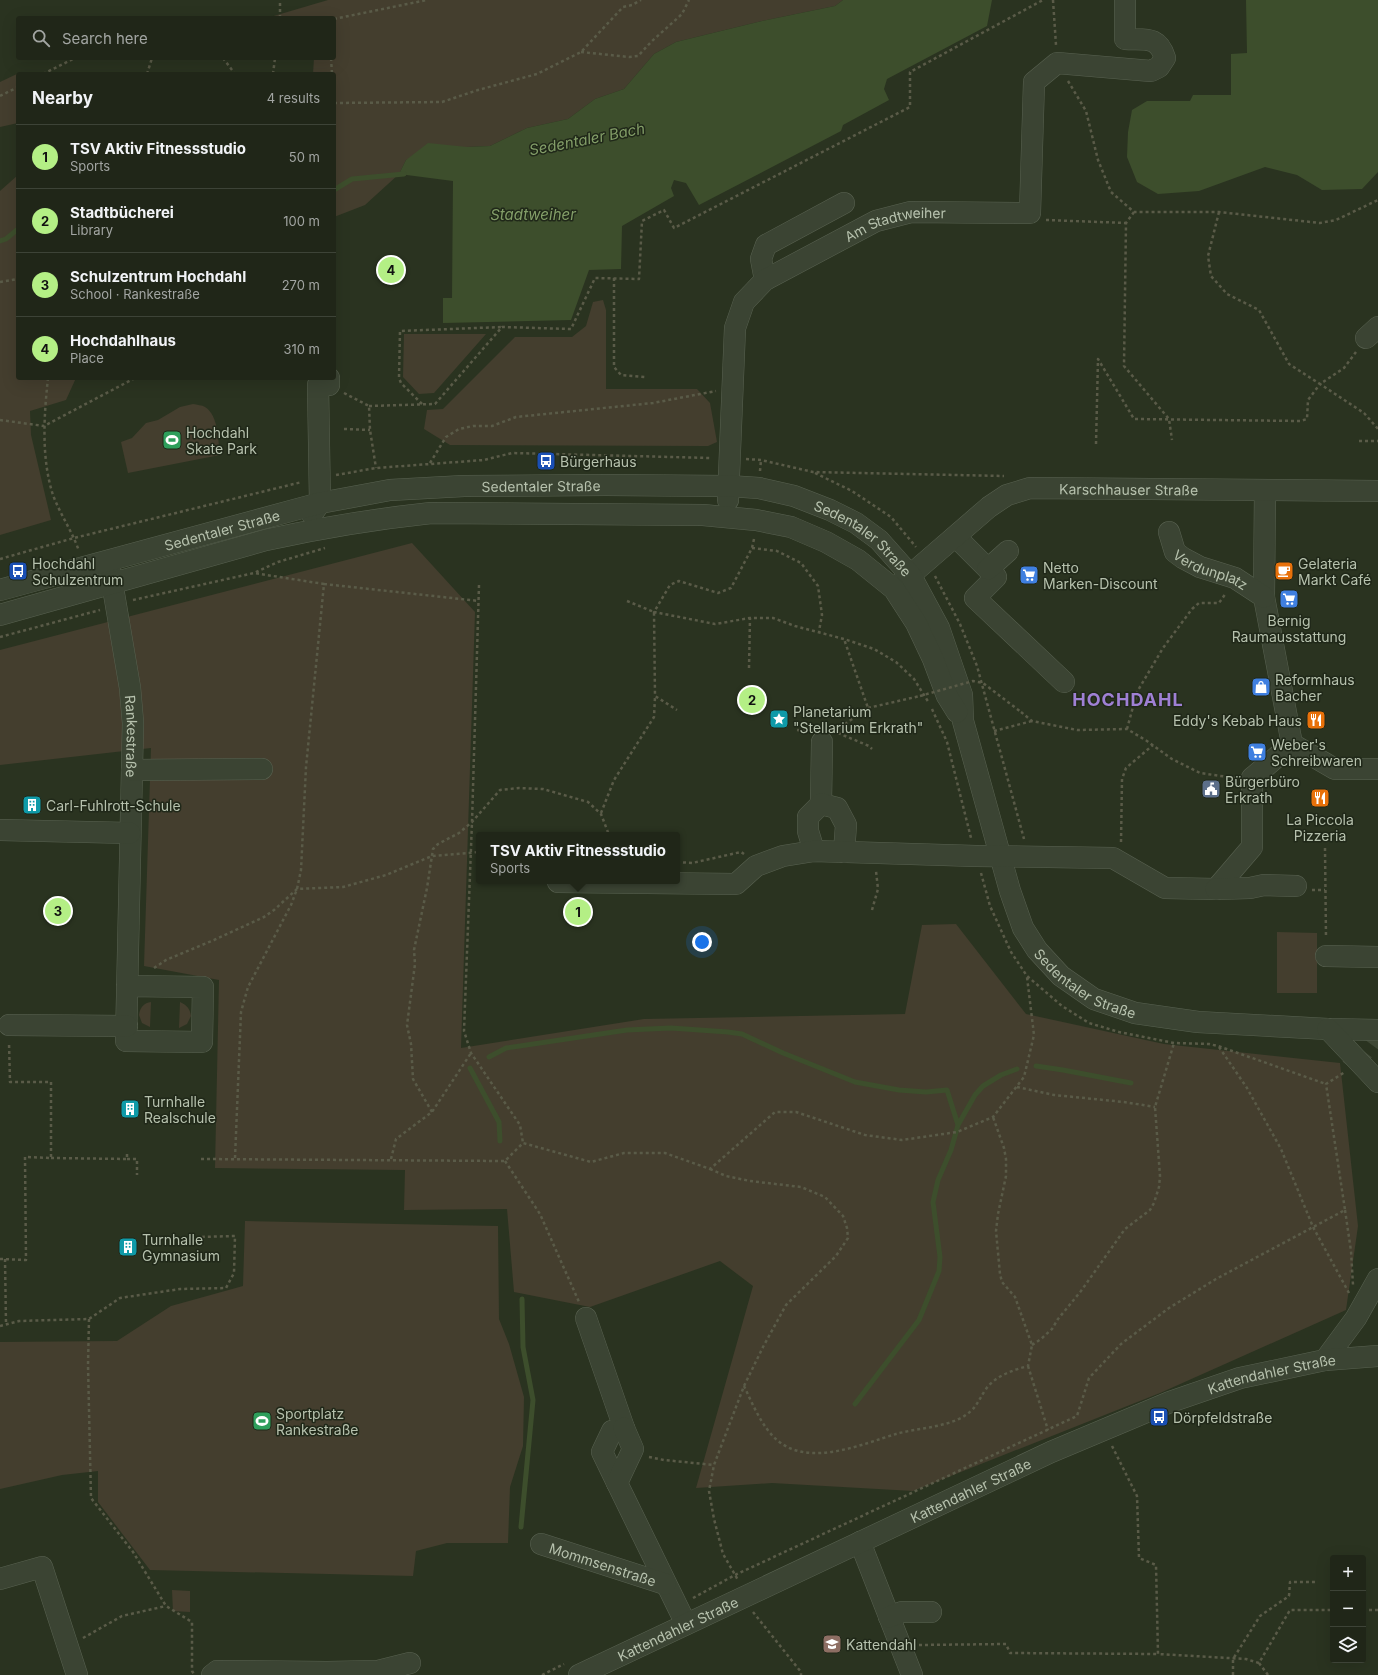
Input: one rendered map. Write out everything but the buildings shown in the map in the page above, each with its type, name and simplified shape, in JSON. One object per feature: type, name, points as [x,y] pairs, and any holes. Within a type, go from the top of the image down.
[{"type":"street","points":[[1030,212],[1034,82],[1057,63],[1151,71],[1160,67],[1165,58],[1162,47],[1153,40],[1125,39],[1125,0]]},
{"type":"street","points":[[765,280],[760,259],[766,245],[844,203]]},
{"type":"street","name":"Am Stadtweiher","points":[[728,517],[735,328],[744,302],[765,280],[876,221],[911,212],[1030,212]]},
{"type":"street","points":[[299,533],[320,503],[318,385],[329,382]]},
{"type":"street","points":[[431,513],[464,486]]},
{"type":"street","name":"Sedentaler Straße","points":[[0,590],[320,503],[390,490],[464,486],[729,486],[759,488],[794,496],[856,523],[879,540],[911,576],[939,628],[962,695],[963,721],[1000,857],[1023,928],[1037,950],[1061,976],[1094,999],[1135,1013],[1198,1022],[1328,1029],[1378,1030]]},
{"type":"street","name":"Karschhauser Straße","points":[[894,589],[989,508],[1007,495],[1030,488],[1378,491]]},
{"type":"street","points":[[1265,491],[1264,597],[1292,744],[1335,769],[1378,769]]},
{"type":"street","name":"Sedentaler Straße","points":[[0,615],[266,540],[393,517],[431,513],[703,515],[756,520],[791,527],[826,542],[858,560],[894,589],[916,624],[933,659],[947,696],[963,721]]},
{"type":"street","name":"Verdunplatz","points":[[1169,532],[1175,552],[1182,558],[1200,567],[1235,578],[1264,597]]},
{"type":"street","points":[[956,536],[996,577],[975,598],[1064,682]]},
{"type":"street","points":[[988,569],[1008,551]]},
{"type":"street","name":"Rankestraße","points":[[109,561],[130,688],[133,723],[127,983],[127,1026],[126,1041],[202,1042],[203,987],[127,983]]},
{"type":"street","points":[[814,851],[808,831],[808,817],[821,804],[822,742]]},
{"type":"street","points":[[1216,889],[1252,847],[1257,774],[1292,744]]},
{"type":"street","points":[[132,770],[262,769]]},
{"type":"street","points":[[821,804],[837,808],[846,825],[844,852]]},
{"type":"street","points":[[0,830],[130,833]]},
{"type":"street","points":[[680,883],[736,884],[756,866],[784,856],[814,851],[1000,857],[1113,858],[1165,888],[1216,889],[1250,888],[1264,885],[1296,886]]},
{"type":"street","points":[[1326,951],[1378,956]]},
{"type":"street","points":[[9,1025],[127,1026]]},
{"type":"street","points":[[1328,1029],[1378,1082]]},
{"type":"street","points":[[1325,1360],[1356,1318],[1378,1279]]},
{"type":"street","points":[[586,1318],[624,1428],[633,1449],[617,1483]]},
{"type":"street","name":"Kattendahler Straße","points":[[579,1675],[681,1615],[747,1595],[1007,1472],[1104,1429],[1170,1402],[1240,1378],[1325,1360],[1378,1356]]},
{"type":"street","name":"Mommsenstraße","points":[[624,1428],[612,1431],[602,1452],[681,1615]]},
{"type":"street","points":[[860,1542],[912,1675]]},
{"type":"street","name":"Mommsenstraße","points":[[541,1544],[665,1584]]},
{"type":"street","points":[[0,1579],[42,1567],[77,1675]]},
{"type":"street","points":[[889,1617],[902,1612],[931,1612]]},
{"type":"street","points":[[212,1675],[217,1671],[327,1674],[350,1673],[378,1671],[410,1663]]},
{"type":"path","points":[[280,0],[280,16]]},
{"type":"path","points":[[336,19],[426,0]]},
{"type":"path","points":[[632,0],[632,5]]},
{"type":"path","points":[[336,103],[442,102],[478,90],[537,74],[581,52],[623,7],[632,5],[641,0]]},
{"type":"path","points":[[581,52],[629,57],[638,56],[682,14],[689,0]]},
{"type":"path","points":[[422,404],[401,383],[399,378],[400,331],[502,328],[571,329],[595,278],[639,279],[642,221],[664,210],[674,228],[910,107],[910,72],[1043,0]]},
{"type":"path","points":[[1053,0],[1057,63],[1086,111],[1098,160],[1111,192],[1134,212],[1219,212],[1320,223],[1336,220],[1378,200]]},
{"type":"path","points":[[46,72],[71,60]]},
{"type":"path","points":[[148,72],[151,60]]},
{"type":"path","points":[[224,60],[234,72]]},
{"type":"path","points":[[273,72],[276,60]]},
{"type":"path","points":[[331,60],[332,72]]},
{"type":"path","points":[[0,96],[16,88]]},
{"type":"path","points":[[1030,212],[1041,219],[1126,223]]},
{"type":"path","points":[[1134,212],[1126,223],[1124,366],[1169,420],[1172,440]]},
{"type":"path","points":[[1219,212],[1208,256],[1211,276],[1227,294],[1259,310],[1289,364],[1364,413],[1378,429]]},
{"type":"path","points":[[614,278],[614,367],[621,375],[645,377]]},
{"type":"path","points":[[0,282],[16,279]]},
{"type":"path","points":[[329,382],[369,406],[435,404],[502,328]]},
{"type":"path","points":[[1096,444],[1098,360],[1134,420],[1300,421],[1307,419],[1308,400],[1320,384],[1344,368],[1372,332]]},
{"type":"path","points":[[48,380],[44,426],[48,468],[53,494],[74,538]]},
{"type":"path","points":[[0,420],[44,426],[133,380]]},
{"type":"path","points":[[430,463],[446,437],[459,429],[473,426],[492,426],[516,417],[653,403],[701,395],[732,387]]},
{"type":"path","points":[[369,406],[370,430],[376,468]]},
{"type":"path","points":[[344,430],[370,430]]},
{"type":"path","points":[[1358,441],[1378,441]]},
{"type":"path","points":[[0,559],[74,538],[202,508],[319,478],[376,468],[484,460],[512,453],[730,458],[760,460],[813,472],[1004,476]]},
{"type":"path","points":[[813,472],[852,491],[891,517],[927,561],[960,624],[977,666],[1029,857]]},
{"type":"path","points":[[601,814],[614,780],[654,717],[654,612],[670,585],[679,581],[718,593],[731,588],[752,548],[754,539]]},
{"type":"path","points":[[0,637],[142,598],[254,573],[278,562],[332,547]]},
{"type":"path","points":[[752,548],[777,551],[801,563],[818,586],[822,615],[819,631]]},
{"type":"path","points":[[254,573],[324,584],[479,601]]},
{"type":"path","points":[[235,1158],[241,1012],[248,987],[291,905],[297,889],[301,870],[306,767],[324,584]]},
{"type":"path","points":[[479,585],[464,1031],[471,1053],[520,1125],[523,1143]]},
{"type":"path","points":[[627,601],[654,612],[715,624],[750,618],[773,618],[874,649],[896,662],[914,679],[928,702],[948,742],[990,906],[1011,952],[1027,976],[1062,1006],[1089,1022],[1120,1032],[1174,1043],[1209,1044],[1218,1046],[1326,1084]]},
{"type":"path","points":[[1127,729],[1137,692],[1164,648],[1192,609],[1199,603],[1219,603]]},
{"type":"path","points":[[749,668],[750,618]]},
{"type":"path","points":[[844,639],[868,708]]},
{"type":"path","points":[[822,742],[868,708],[920,696],[973,681],[982,683],[1032,721],[1077,730],[1127,729],[1172,759],[1200,772],[1228,778],[1257,774]]},
{"type":"path","points":[[655,696],[677,710]]},
{"type":"path","points":[[994,731],[1032,721]]},
{"type":"path","points":[[1121,863],[1122,779],[1126,768],[1153,745]]},
{"type":"path","points":[[432,1112],[413,1079],[411,1044],[407,1025],[415,964],[414,950],[422,917],[433,849],[438,844],[459,833],[472,822],[500,790],[520,788],[543,789],[588,802],[601,814],[608,832]]},
{"type":"path","points":[[1325,848],[1326,951]]},
{"type":"path","points":[[127,983],[166,960],[264,917],[297,889],[343,888],[386,874],[432,856],[476,852]]},
{"type":"path","points":[[680,862],[692,863],[742,852],[756,866]]},
{"type":"path","points":[[872,910],[878,889],[875,852]]},
{"type":"path","points":[[710,1169],[775,1112],[796,1112],[866,1135],[902,1140],[957,1132],[993,1117],[1024,1077],[1034,1035],[1027,976]]},
{"type":"path","points":[[9,1025],[10,1082],[51,1082],[51,1158]]},
{"type":"path","points":[[1032,1345],[1052,1329],[1125,1229],[1150,1210],[1154,1202],[1160,1187],[1155,1107],[1174,1043]]},
{"type":"path","points":[[1218,1046],[1247,1088],[1281,1149],[1313,1227],[1350,1294],[1354,1288],[1351,1251],[1326,1084]]},
{"type":"path","points":[[391,1159],[396,1139],[432,1112],[471,1053]]},
{"type":"path","points":[[1326,1084],[1350,1068]]},
{"type":"path","points":[[1017,1087],[1054,1096],[1124,1102],[1155,1107]]},
{"type":"path","points":[[993,1117],[1004,1148],[1006,1159],[1006,1176],[996,1230],[1000,1274],[1002,1282],[1015,1297],[1032,1345],[1028,1366],[1048,1430]]},
{"type":"path","points":[[201,1159],[391,1159],[505,1161],[523,1143]]},
{"type":"path","points":[[523,1143],[591,1162],[624,1153],[665,1153],[726,1176],[750,1181],[801,1187],[816,1192],[825,1197],[843,1216],[847,1228],[848,1238],[843,1248],[786,1305],[763,1347],[744,1386],[714,1465],[709,1491],[723,1554],[747,1595],[754,1614],[801,1672],[801,1675]]},
{"type":"path","points":[[127,1154],[127,1159]]},
{"type":"path","points":[[0,1259],[26,1260],[26,1157],[137,1159],[137,1174]]},
{"type":"path","points":[[505,1161],[540,1214],[586,1318]]},
{"type":"path","points":[[681,1615],[735,1575],[1078,1416],[1089,1378],[1121,1344],[1169,1308],[1216,1279],[1345,1210]]},
{"type":"path","points":[[0,1326],[19,1321],[89,1319],[120,1298],[180,1289],[226,1288],[234,1273],[235,1236],[199,1237]]},
{"type":"path","points":[[4,1259],[6,1324]]},
{"type":"path","points":[[89,1319],[88,1365],[91,1498],[132,1552],[166,1606],[192,1622],[192,1671],[195,1675]]},
{"type":"path","points":[[744,1386],[764,1425],[778,1441],[798,1450],[820,1454],[851,1449],[897,1434],[948,1424],[971,1411],[978,1404],[986,1389],[999,1377],[1028,1366]]},
{"type":"path","points":[[1104,1429],[1137,1496],[1139,1558],[1156,1565],[1158,1654]]},
{"type":"path","points":[[633,1449],[648,1456],[664,1460],[714,1465]]},
{"type":"path","points":[[1233,1675],[1233,1659],[1260,1616],[1289,1596],[1290,1582],[1318,1582]]},
{"type":"path","points":[[68,1646],[122,1616],[166,1606]]},
{"type":"path","points":[[1259,1663],[1290,1610],[1330,1610]]},
{"type":"path","points":[[1366,1610],[1378,1610]]},
{"type":"path","points":[[900,1645],[1006,1644],[1010,1653],[1158,1654],[1246,1659],[1259,1663],[1268,1675]]},
{"type":"shaded area","points":[[328,0],[843,0],[835,6],[762,21],[676,42],[654,54],[624,89],[595,99],[568,119],[527,128],[490,146],[467,147],[406,160],[399,174],[365,205],[336,216],[336,72],[313,72],[314,60],[336,60],[336,16],[274,16]]},
{"type":"shaded area","points":[[16,74],[16,123],[0,127],[0,82]]},
{"type":"shaded area","points":[[16,177],[16,380],[75,380],[66,400],[30,411],[31,435],[51,520],[0,535],[0,191]]},
{"type":"shaded area","points":[[603,300],[606,310],[606,389],[697,389],[710,403],[717,442],[708,446],[450,445],[424,429],[427,410],[443,409],[515,337],[572,337],[586,326],[593,302]]},
{"type":"shaded area","points":[[404,334],[486,334],[434,393],[419,394],[403,377]]},
{"type":"shaded area","name":"Hochdahl Skate Park","points":[[193,404],[205,407],[213,416],[217,429],[220,455],[128,473],[121,442],[132,438],[146,423],[158,420],[180,407]]},
{"type":"shaded area","points":[[412,543],[475,612],[461,1048],[644,1019],[905,1014],[922,925],[956,924],[1026,1014],[1164,1044],[1340,1063],[1358,1226],[1346,1310],[1160,1393],[913,1491],[772,1483],[696,1488],[753,1286],[720,1261],[590,1307],[514,1292],[507,1209],[404,1210],[405,1170],[215,1168],[219,980],[144,966],[151,748],[0,765],[0,650]]},
{"type":"shaded area","points":[[1277,932],[1317,933],[1317,993],[1277,993]]},
{"type":"shaded area","points":[[151,1002],[150,1027],[142,1023],[139,1015],[143,1006],[146,1003]]},
{"type":"shaded area","points":[[180,1002],[185,1004],[190,1011],[191,1016],[187,1024],[179,1028]]},
{"type":"shaded area","name":"Sportplatz Rankestraße","points":[[245,1221],[498,1226],[499,1319],[509,1344],[524,1397],[523,1446],[510,1487],[508,1543],[447,1543],[416,1551],[413,1576],[150,1570],[98,1502],[98,1471],[62,1475],[0,1489],[0,1342],[117,1341],[171,1306],[243,1286]]},
{"type":"shaded area","points":[[172,1590],[190,1591],[190,1612],[173,1611]]},
{"type":"water","name":"Stadtweiher","points":[[843,0],[992,0],[987,26],[887,79],[884,89],[889,100],[843,125],[841,131],[699,205],[686,183],[674,180],[671,188],[674,196],[622,226],[621,269],[589,270],[571,320],[443,323],[443,298],[452,298],[453,181],[399,174],[406,160],[428,143],[467,147],[490,146],[527,128],[568,119],[595,99],[624,89],[654,54],[676,42],[762,21],[835,6]]},
{"type":"water","points":[[1246,0],[1378,0],[1378,172],[1362,189],[1322,190],[1297,175],[1265,167],[1199,191],[1158,194],[1137,182],[1127,157],[1128,132],[1132,110],[1147,101],[1190,101],[1193,95],[1231,95],[1231,54],[1247,53]]},
{"type":"waterway","name":"Sedentaler Bach","points":[[336,189],[352,179],[404,174]]},
{"type":"waterway","name":"Sedentaler Bach","points":[[0,241],[6,239],[16,231]]},
{"type":"waterway","points":[[489,1057],[506,1048],[627,1030],[671,1028],[742,1034],[783,1053],[855,1082],[899,1090],[926,1092],[947,1090],[958,1125]]},
{"type":"waterway","points":[[1036,1066],[1131,1083]]},
{"type":"waterway","points":[[470,1068],[499,1122],[500,1141]]},
{"type":"waterway","points":[[855,1404],[919,1320],[939,1271],[940,1257],[933,1202],[938,1180],[951,1150],[958,1125],[975,1095],[983,1086],[1001,1075],[1017,1069]]},
{"type":"waterway","points":[[521,1527],[533,1400],[523,1347],[522,1299]]},
{"type":"tunnel","points":[[1351,1068],[1378,1031]]},
{"type":"place","name":"Hochdahlhaus","points":[[391,270]]},
{"type":"place","name":"Hochdahl Skate Park","points":[[172,440]]},
{"type":"place","name":"Bürgerhaus","points":[[546,461]]},
{"type":"place","name":"Hochdahl Schulzentrum","points":[[18,571]]},
{"type":"place","name":"Gelateria Markt Café","points":[[1284,571]]},
{"type":"place","name":"Netto Marken-Discount","points":[[1029,575]]},
{"type":"place","name":"Bernig Raumausstattung","points":[[1289,599]]},
{"type":"place","name":"Reformhaus Bacher","points":[[1261,687]]},
{"type":"place","name":"Stadtbücherei","points":[[752,700]]},
{"type":"place","name":"Planetarium \"Stellarium Erkrath\"","points":[[779,719]]},
{"type":"place","name":"Eddy's Kebab Haus","points":[[1316,720]]},
{"type":"place","name":"Weber's Schreibwaren","points":[[1257,752]]},
{"type":"place","name":"Bürgerbüro Erkrath","points":[[1211,789]]},
{"type":"place","name":"La Piccola Pizzeria","points":[[1320,798]]},
{"type":"place","name":"Carl-Fuhlrott-Schule","points":[[32,805]]},
{"type":"place","name":"Schulzentrum Hochdahl","points":[[58,911]]},
{"type":"place","name":"TSV Aktiv Fitnessstudio","points":[[578,912]]},
{"type":"place","name":"Turnhalle Realschule","points":[[130,1109]]},
{"type":"place","name":"Turnhalle Gymnasium","points":[[128,1247]]},
{"type":"place","name":"Dörpfeldstraße","points":[[1159,1417]]},
{"type":"place","name":"Sportplatz Rankestraße","points":[[262,1421]]},
{"type":"place","name":"Kattendahl","points":[[832,1644]]},
{"type":"district","name":"HOCHDAHL","points":[[1128,699]]}]
